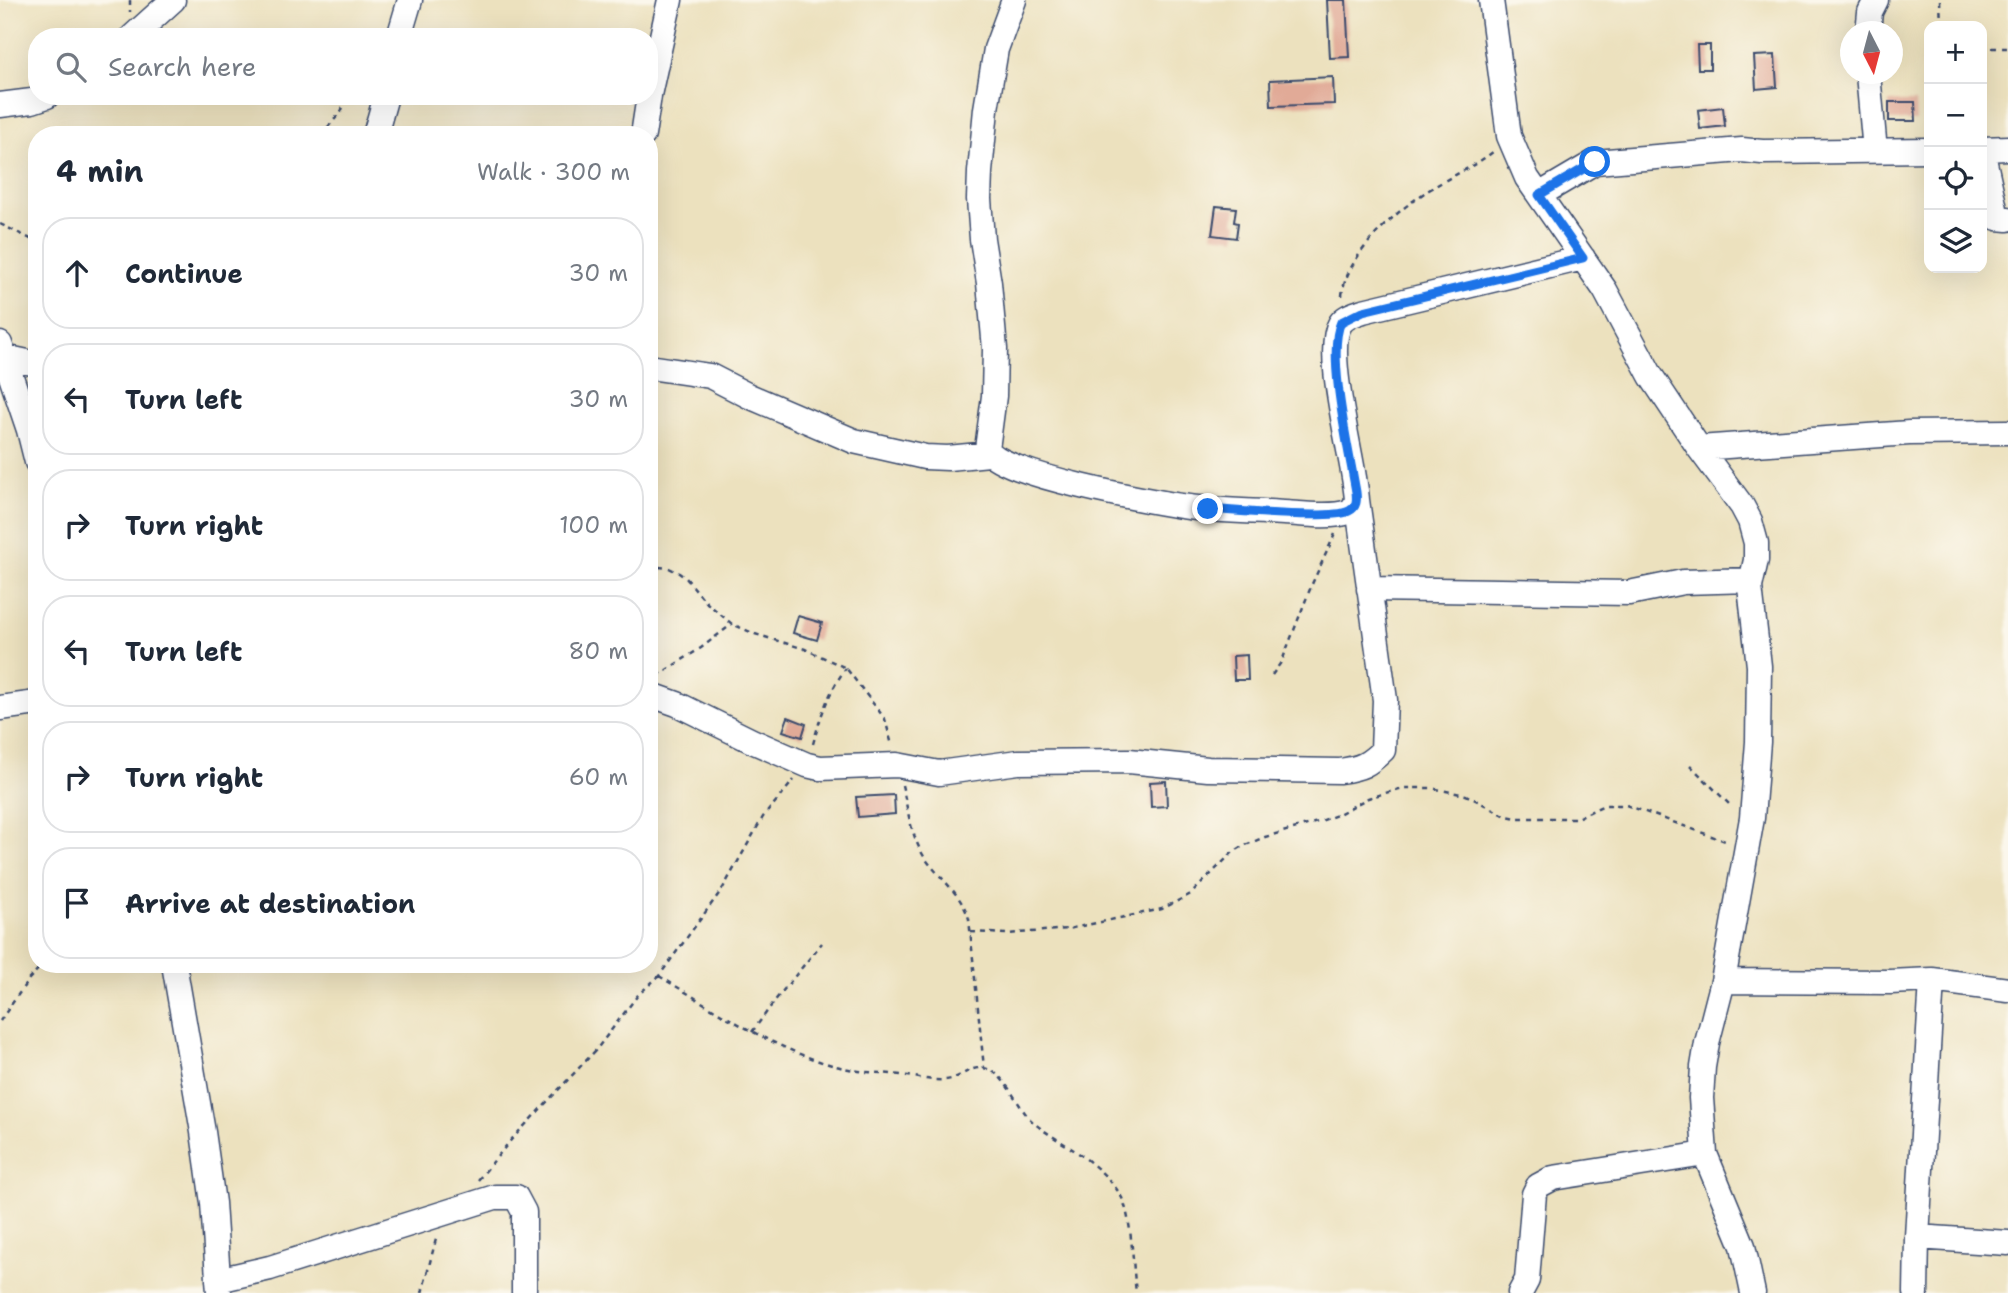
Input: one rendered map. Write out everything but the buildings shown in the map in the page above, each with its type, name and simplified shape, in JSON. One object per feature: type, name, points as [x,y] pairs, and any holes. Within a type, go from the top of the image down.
[{"type":"street","points":[[142,28],[173,0]]},
{"type":"street","points":[[402,28],[410,0]]},
{"type":"street","points":[[658,55],[670,0]]},
{"type":"street","points":[[989,454],[987,445],[993,414],[995,349],[982,239],[980,172],[986,109],[996,49],[1013,0]]},
{"type":"street","points":[[1491,0],[1509,136],[1527,178],[1605,290],[1651,376],[1699,448],[1733,492],[1750,521],[1756,542],[1756,559],[1751,580],[1759,666],[1758,742],[1752,818],[1723,981],[1703,1067],[1700,1098],[1705,1154],[1743,1246],[1753,1293]]},
{"type":"street","points":[[1869,21],[1876,0]]},
{"type":"street","points":[[1869,84],[1875,151]]},
{"type":"street","points":[[0,105],[28,102]]},
{"type":"street","points":[[378,126],[383,105]]},
{"type":"street","points":[[644,126],[648,105]]},
{"type":"street","points":[[1987,149],[2008,148]]},
{"type":"street","points":[[1539,195],[1595,162],[1742,150],[1924,150]]},
{"type":"street","points":[[1987,172],[1997,218],[2008,219]]},
{"type":"street","points":[[658,697],[807,765],[834,768],[897,765],[939,773],[1018,762],[1129,761],[1208,769],[1358,769],[1383,750],[1385,700],[1369,589],[1352,506],[1336,361],[1340,324],[1345,318],[1363,311],[1583,258]]},
{"type":"street","points":[[2,351],[28,361]]},
{"type":"street","points":[[2,351],[28,427]]},
{"type":"street","points":[[658,368],[710,376],[749,396],[854,441],[912,455],[938,458],[989,454],[1008,465],[1066,482],[1187,507],[1315,514],[1352,506]]},
{"type":"street","points":[[1699,448],[1909,433],[2008,432]]},
{"type":"street","points":[[1369,589],[1629,593],[1683,582],[1751,580]]},
{"type":"street","points":[[0,708],[28,704]]},
{"type":"street","points":[[176,973],[213,1203],[218,1286],[409,1223],[495,1198],[516,1197],[524,1212],[524,1293]]},
{"type":"street","points":[[1723,981],[1932,980],[2008,990]]},
{"type":"street","points":[[1916,1293],[1932,980]]},
{"type":"street","points":[[1520,1293],[1527,1280],[1534,1194],[1538,1186],[1553,1178],[1705,1154]]},
{"type":"street","points":[[1917,1237],[2008,1243]]},
{"type":"path","points":[[1940,0],[1941,21]]},
{"type":"path","points":[[1987,48],[2008,48]]},
{"type":"path","points":[[329,126],[344,105]]},
{"type":"path","points":[[1340,324],[1345,279],[1373,237],[1427,191],[1480,162],[1509,136]]},
{"type":"path","points":[[0,223],[28,237]]},
{"type":"path","points":[[1272,675],[1282,661],[1311,584],[1352,506]]},
{"type":"path","points":[[658,675],[732,624]]},
{"type":"path","points":[[477,1180],[511,1140],[597,1050],[638,995],[659,976],[723,888],[763,817],[807,765],[825,702],[846,668]]},
{"type":"path","points":[[1690,765],[1731,807],[1752,818]]},
{"type":"path","points":[[971,932],[1007,934],[1068,929],[1162,909],[1191,894],[1232,853],[1243,846],[1329,818],[1368,798],[1410,788],[1431,788],[1466,795],[1506,816],[1517,818],[1577,818],[1604,805],[1626,805],[1745,848]]},
{"type":"path","points":[[752,1032],[822,943]]},
{"type":"path","points":[[0,1021],[35,973]]},
{"type":"path","points":[[659,976],[752,1032],[834,1065],[944,1081],[975,1068],[995,1072],[1034,1122],[1086,1158],[1122,1197],[1128,1220],[1136,1293]]},
{"type":"path","points":[[422,1293],[437,1235],[450,1212]]},
{"type":"route","points":[[1208,509],[1335,514],[1353,508],[1356,492],[1343,421],[1336,361],[1337,335],[1341,322],[1363,311],[1583,258],[1539,195],[1595,162]]}]
